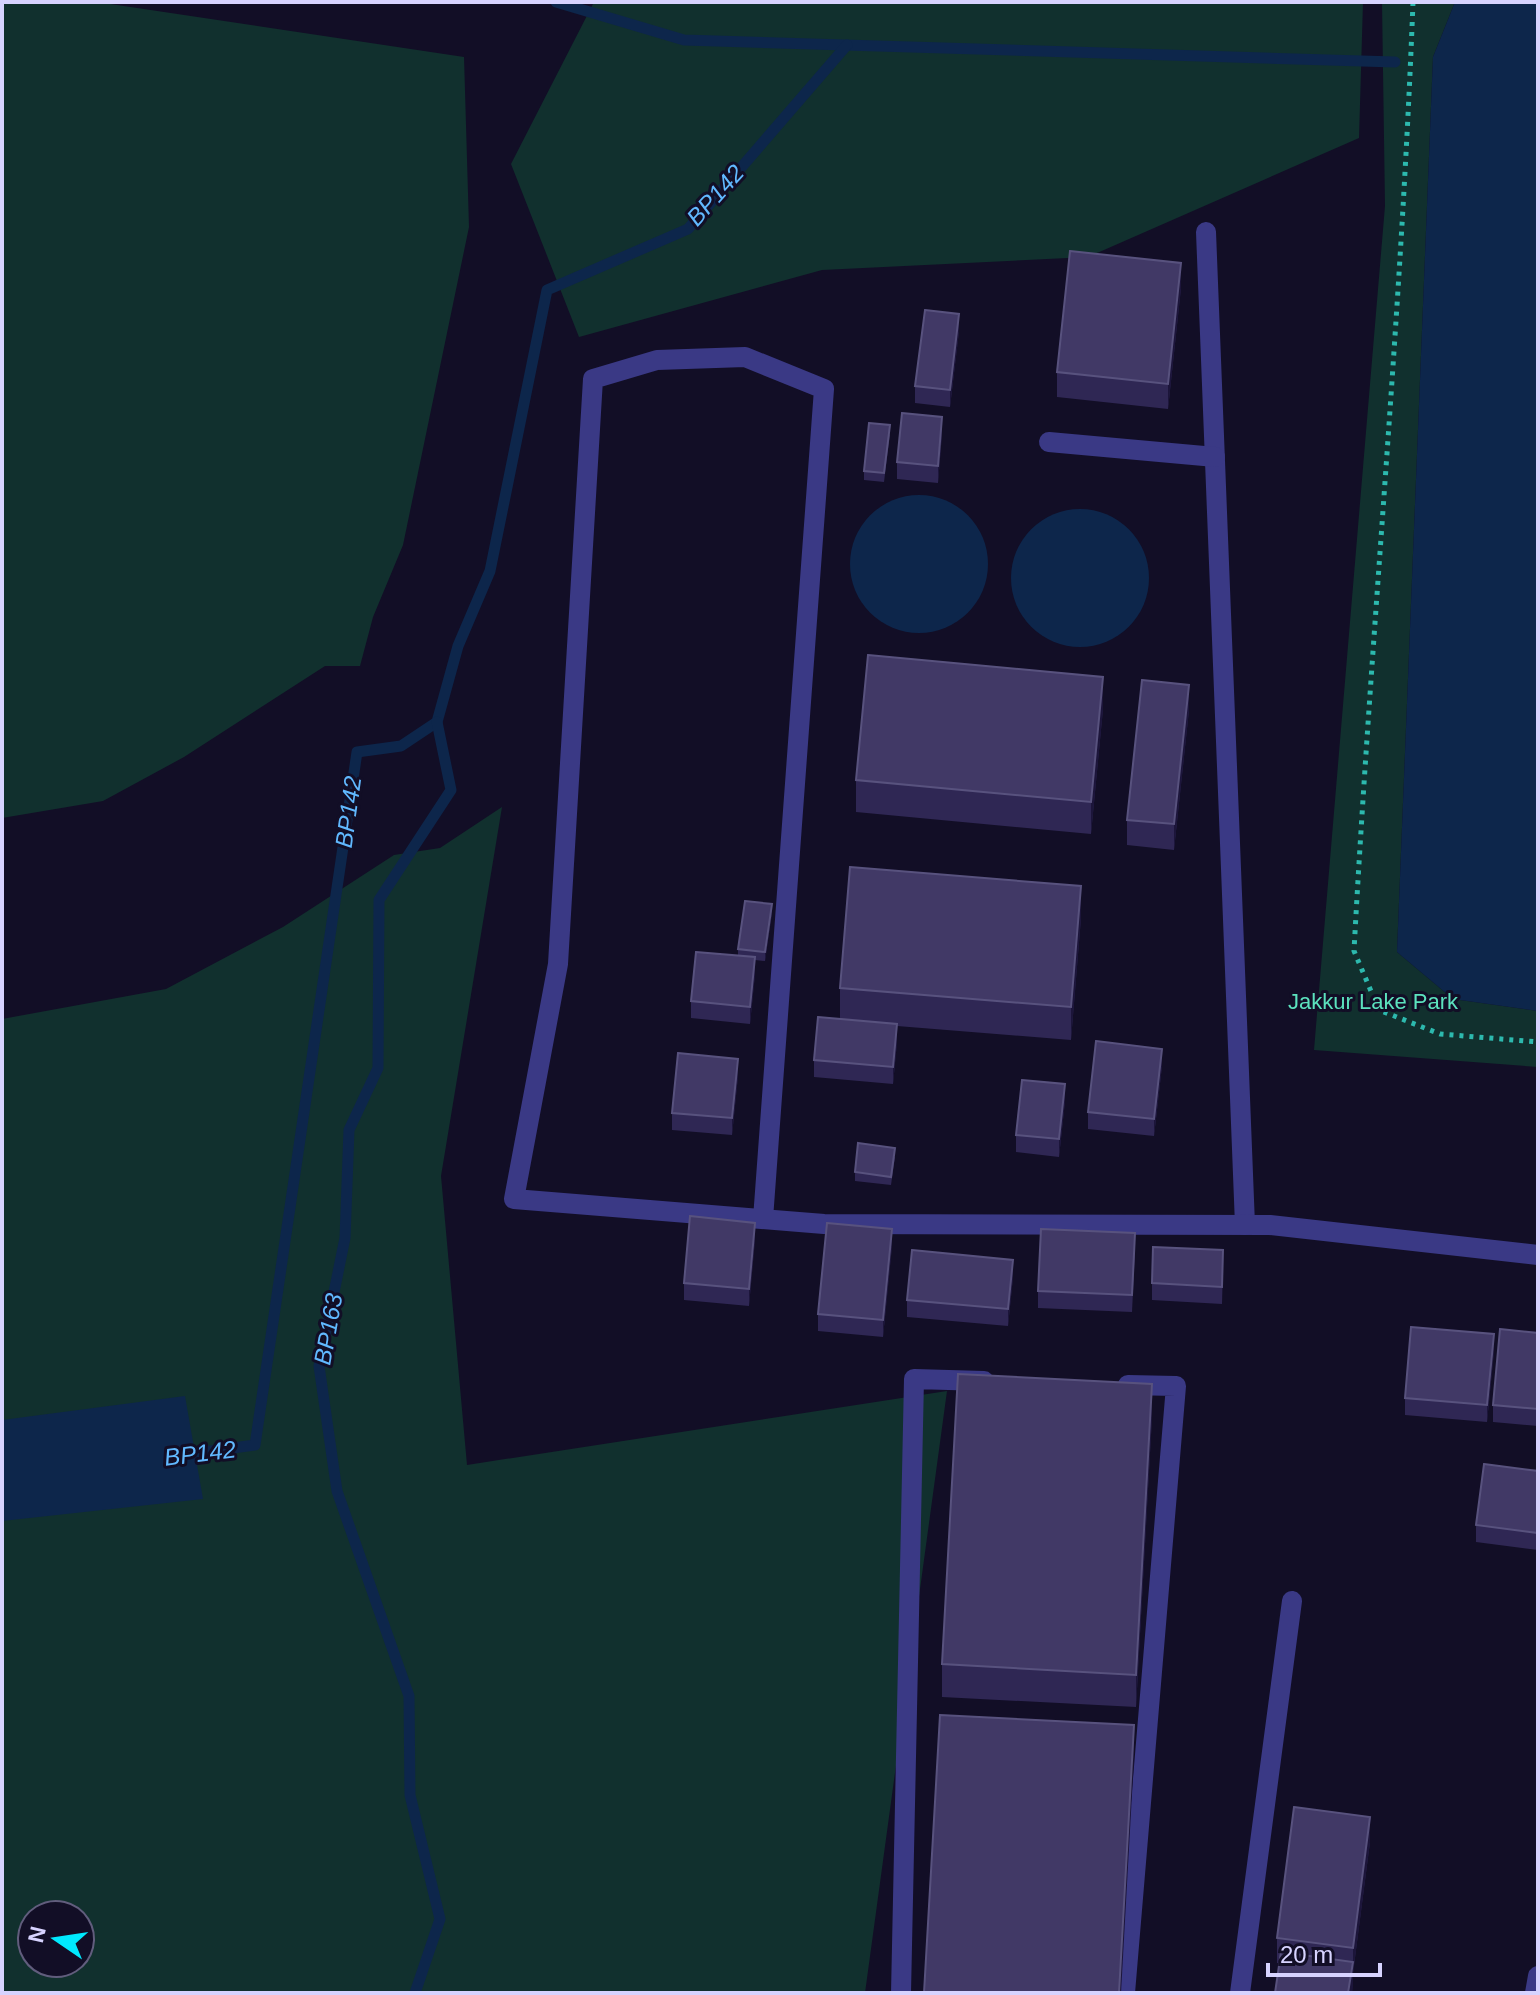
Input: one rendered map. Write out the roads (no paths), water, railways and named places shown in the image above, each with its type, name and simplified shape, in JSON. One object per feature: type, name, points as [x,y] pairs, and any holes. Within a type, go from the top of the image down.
[{"type":"street","points":[[1206,232],[1245,1225]]},
{"type":"street","points":[[763,1219],[824,389],[745,357],[657,360],[593,379],[558,964],[514,1199],[824,1224],[1245,1225],[1538,1255]]},
{"type":"street","points":[[1049,442],[1215,457]]},
{"type":"street","points":[[901,1993],[914,1379],[1006,1382]]},
{"type":"street","points":[[1114,1385],[1176,1386],[1125,1993]]},
{"type":"street","points":[[1240,1993],[1292,1601]]},
{"type":"street","points":[[1535,1993],[1538,1976]]},
{"type":"water","points":[[1455,2],[1538,2],[1538,1011],[1453,999],[1397,952],[1433,57]]},
{"type":"water","points":[[919,495],[946,500],[968,515],[983,537],[988,564],[983,591],[968,613],[946,628],[919,633],[892,628],[870,613],[855,591],[850,564],[855,537],[870,515],[892,500]]},
{"type":"water","points":[[1080,509],[1107,514],[1129,529],[1144,551],[1149,578],[1144,605],[1129,627],[1107,642],[1080,647],[1053,642],[1031,627],[1016,605],[1011,578],[1016,551],[1031,529],[1053,514]]},
{"type":"water","points":[[185,1396],[203,1499],[2,1521],[2,1420]]},
{"type":"waterway","points":[[556,2],[684,40],[1395,62]]},
{"type":"waterway","name":"BP142","points":[[181,1455],[255,1445],[357,752],[401,746],[437,722],[458,646],[490,571],[547,290],[688,229],[847,45]]},
{"type":"waterway","name":"BP163","points":[[415,1993],[440,1919],[410,1795],[409,1696],[337,1491],[319,1366],[345,1238],[349,1130],[378,1068],[379,900],[451,790],[437,722]]},
{"type":"park label","name":"Jakkur Lake Park","points":[[1373,1001]]}]
